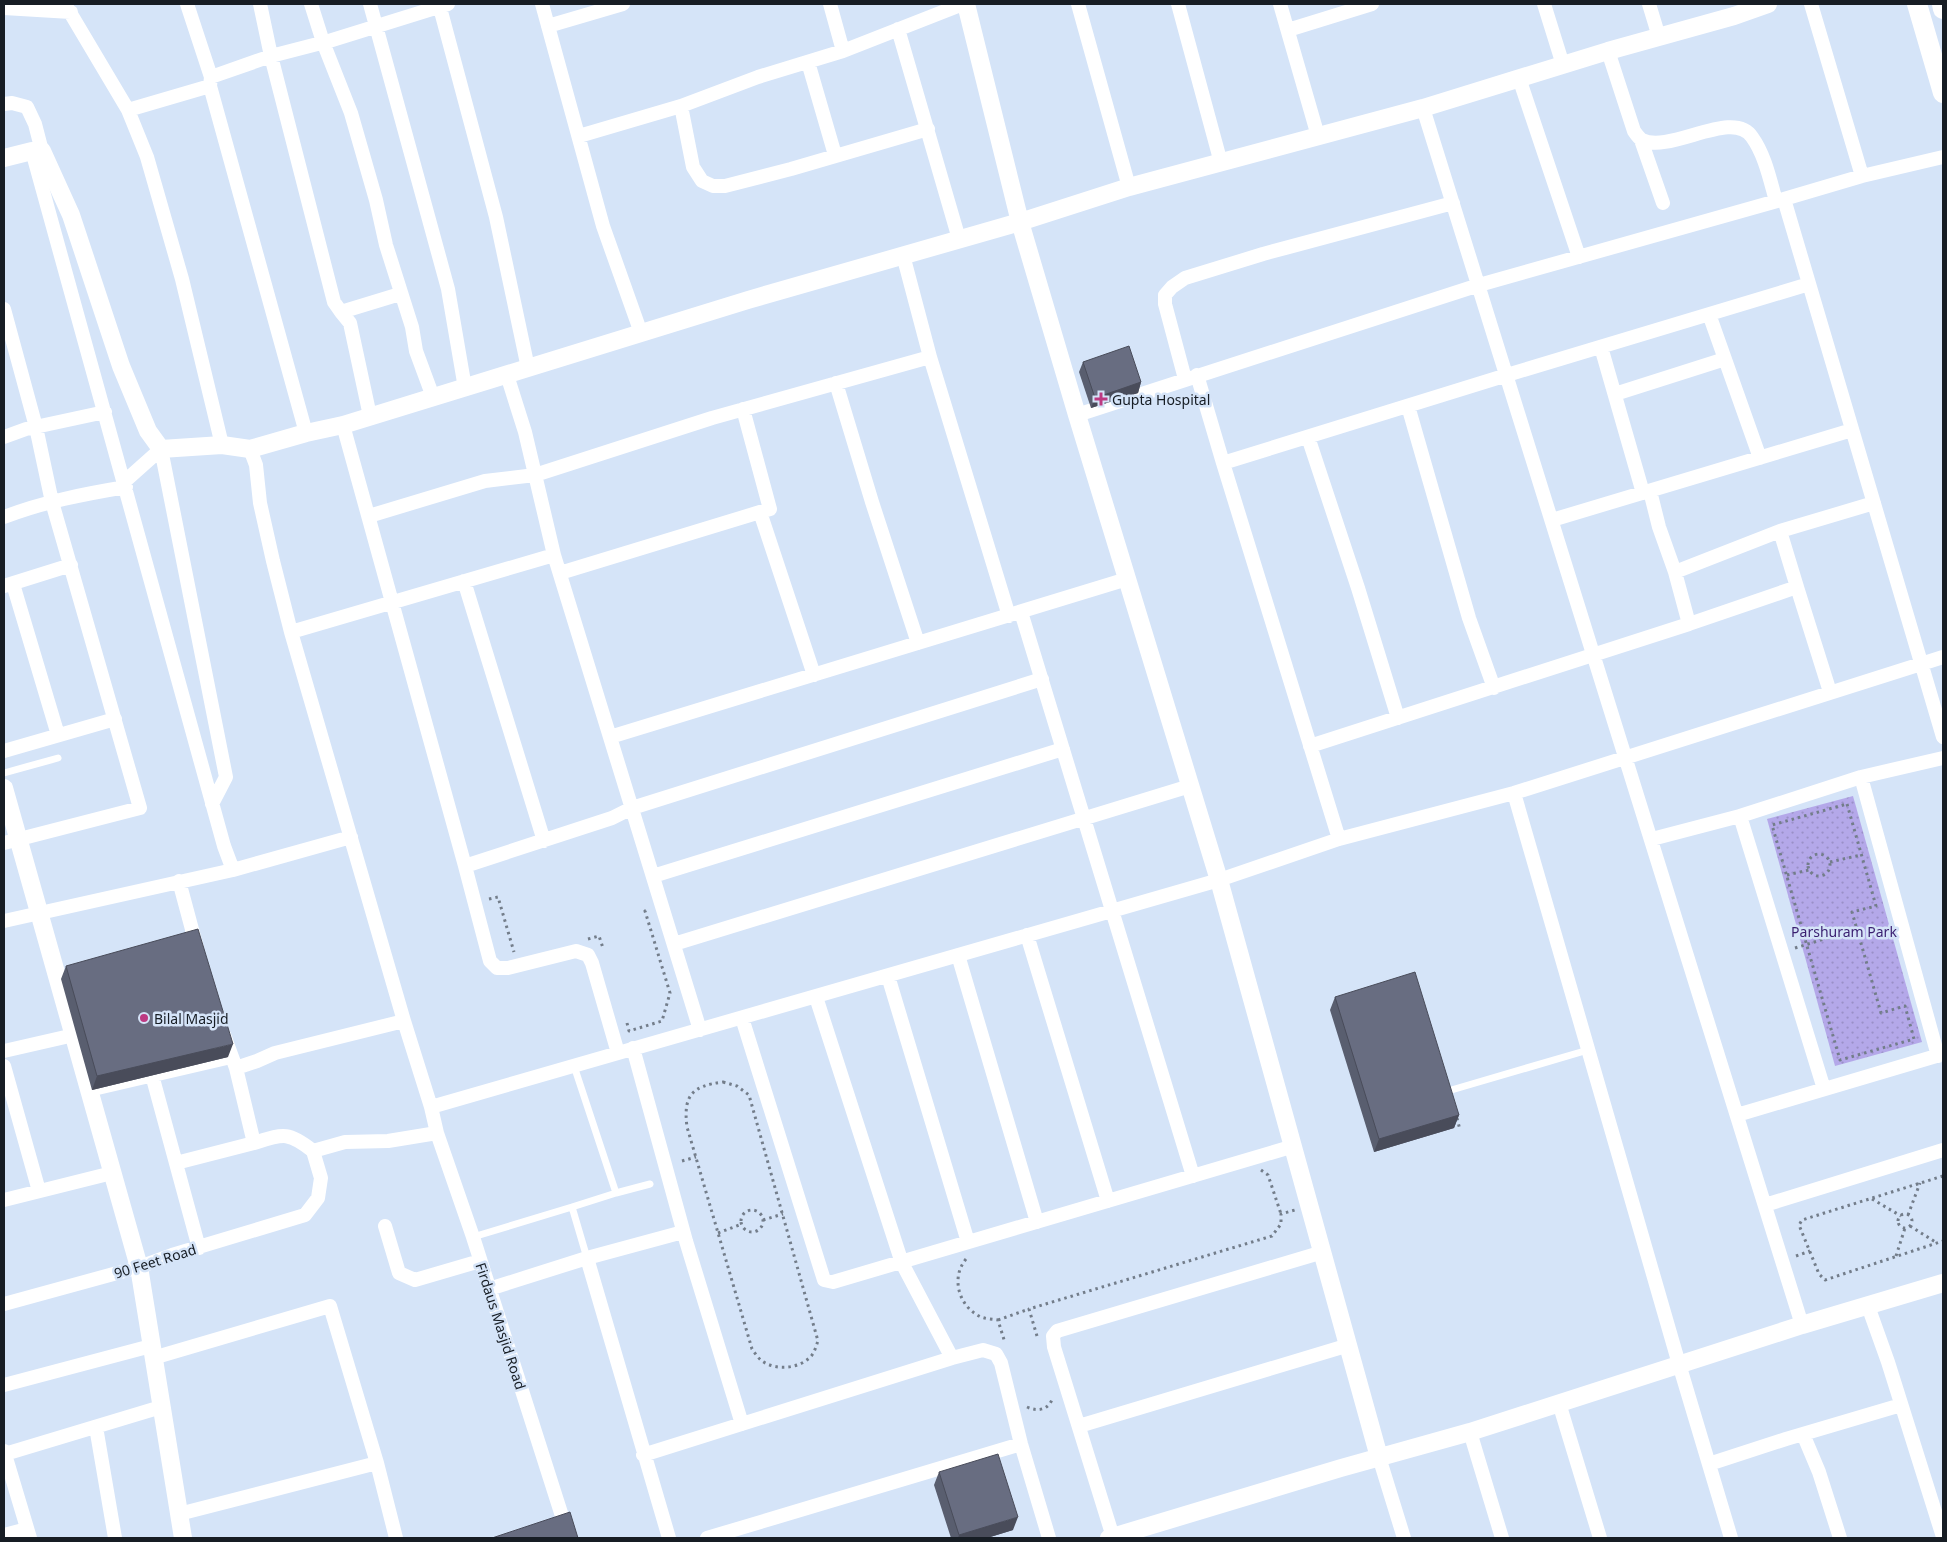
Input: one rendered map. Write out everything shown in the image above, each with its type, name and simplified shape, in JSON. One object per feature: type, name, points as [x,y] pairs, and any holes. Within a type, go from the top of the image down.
[{"type":"main road","points":[[1917,4],[1943,93]]},
{"type":"main road","points":[[1942,4],[1943,9]]},
{"type":"street","points":[[187,4],[210,81],[306,433]]},
{"type":"street","points":[[260,4],[271,56],[334,302],[350,323],[370,416]]},
{"type":"street","points":[[311,4],[323,42],[351,113],[376,200],[386,245],[412,327],[416,351],[433,397]]},
{"type":"street","points":[[370,4],[448,290],[465,388]]},
{"type":"street","points":[[542,4],[603,226],[641,333]]},
{"type":"street","points":[[548,26],[623,4]]},
{"type":"street","points":[[830,4],[843,51]]},
{"type":"street","points":[[579,136],[681,106],[758,77],[843,51],[965,4],[1020,222],[1219,880],[1379,1457],[1404,1538]]},
{"type":"street","points":[[1078,4],[1129,187]]},
{"type":"street","points":[[1178,4],[1221,163]]},
{"type":"street","points":[[1280,4],[1318,136]]},
{"type":"street","points":[[1288,30],[1372,4]]},
{"type":"street","points":[[1544,4],[1563,65]]},
{"type":"street","points":[[1649,4],[1659,37]]},
{"type":"street","points":[[4,516],[26,508],[125,485],[161,449],[222,445],[250,449],[343,425],[748,300],[1020,222],[1129,187],[1423,108],[1608,51],[1734,16],[1768,4]]},
{"type":"street","points":[[1811,4],[1862,176]]},
{"type":"street","points":[[128,110],[210,81],[271,56],[377,26],[442,5],[498,225],[528,368]]},
{"type":"street","points":[[4,8],[68,8],[128,110],[147,157],[166,223],[222,445]]},
{"type":"street","points":[[898,29],[959,239]]},
{"type":"street","points":[[1608,51],[1634,131],[1641,140],[1664,203]]},
{"type":"street","points":[[808,62],[835,155]]},
{"type":"street","points":[[1519,78],[1579,257]]},
{"type":"street","points":[[4,104],[12,103],[27,107],[35,124],[37,151],[105,412],[212,804],[233,870]]},
{"type":"street","points":[[681,106],[694,167],[702,181],[713,186],[725,186],[928,130]]},
{"type":"street","points":[[1423,108],[1627,757],[1802,1325]]},
{"type":"street","points":[[1641,140],[1653,142],[1669,141],[1725,128],[1742,128],[1752,136],[1780,200],[1809,284],[1943,737]]},
{"type":"street","points":[[4,158],[37,151]]},
{"type":"street","points":[[37,151],[71,215],[121,366],[148,431],[161,449],[226,777],[212,804]]},
{"type":"street","points":[[1077,415],[1479,285],[1862,176],[1943,157]]},
{"type":"street","points":[[1339,839],[1223,463],[1165,304],[1165,295],[1172,287],[1185,278],[1263,254],[1453,203]]},
{"type":"street","points":[[903,255],[930,357],[1015,614],[1042,679],[1193,1176]]},
{"type":"street","points":[[1223,463],[1809,284]]},
{"type":"street","points":[[341,312],[400,294]]},
{"type":"street","points":[[4,309],[36,427],[52,502],[140,808],[11,841]]},
{"type":"street","points":[[1709,314],[1760,458]]},
{"type":"street","points":[[1601,347],[1646,492],[1675,572],[1689,624]]},
{"type":"street","points":[[369,516],[485,481],[535,475],[743,409],[930,357]]},
{"type":"street","points":[[1615,394],[1725,359]]},
{"type":"street","points":[[507,375],[525,432],[554,555],[700,1030]]},
{"type":"street","points":[[836,383],[918,643]]},
{"type":"street","points":[[1408,406],[1469,618],[1494,688]]},
{"type":"street","points":[[560,574],[770,509],[743,409]]},
{"type":"street","points":[[4,436],[105,412]]},
{"type":"street","points":[[343,425],[490,962],[498,968],[508,968],[576,951],[588,954],[618,1053]]},
{"type":"street","points":[[1552,520],[1852,430]]},
{"type":"street","points":[[1308,437],[1358,588],[1398,718]]},
{"type":"street","points":[[250,449],[256,465],[260,503],[290,632],[432,1110],[437,1133],[473,1237],[569,1538]]},
{"type":"street","points":[[1675,572],[1780,530],[1874,503]]},
{"type":"street","points":[[760,512],[814,675]]},
{"type":"street","points":[[1780,530],[1830,692]]},
{"type":"street","points":[[290,632],[554,555]]},
{"type":"street","points":[[58,736],[9,585],[71,565]]},
{"type":"street","points":[[610,737],[1127,579]]},
{"type":"street","points":[[464,582],[544,841]]},
{"type":"street","points":[[1310,746],[1689,624],[1797,586]]},
{"type":"street","points":[[432,1110],[633,1048],[1219,880],[1339,839],[1514,793],[1943,656]]},
{"type":"street","points":[[465,866],[612,818],[632,808],[1042,679]]},
{"type":"street","points":[[4,751],[115,719]]},
{"type":"street","points":[[653,876],[1064,749]]},
{"type":"street","points":[[1652,839],[1740,816],[1861,777],[1943,758]]},
{"type":"street","points":[[1737,1115],[1941,1055],[1861,777]]},
{"type":"street","points":[[674,944],[1190,786]]},
{"type":"street","points":[[4,788],[11,841],[40,912],[63,977],[74,1035],[138,1267],[183,1538]]},
{"type":"street","points":[[1514,793],[1678,1364],[1731,1538]]},
{"type":"street","points":[[1740,816],[1824,1089]]},
{"type":"street","points":[[4,921],[233,870],[351,837]]},
{"type":"street","points":[[179,881],[190,941],[202,963]]},
{"type":"street","points":[[1027,936],[1108,1201]]},
{"type":"street","points":[[958,956],[1038,1222]]},
{"type":"street","points":[[888,976],[968,1249]]},
{"type":"street","points":[[816,997],[902,1263],[952,1358]]},
{"type":"street","points":[[742,1018],[824,1280],[833,1282],[902,1263],[968,1249],[1038,1222],[1294,1146]]},
{"type":"street","points":[[89,1090],[152,1075],[234,1062],[257,1061],[275,1053],[404,1021]]},
{"type":"street","points":[[220,1022],[234,1062],[254,1143]]},
{"type":"street","points":[[4,1051],[74,1035]]},
{"type":"street","points":[[633,1048],[683,1232],[742,1424]]},
{"type":"street","points":[[4,1066],[40,1191]]},
{"type":"street","points":[[152,1075],[199,1248]]},
{"type":"street","name":"Firdaus Masjid Road","points":[[432,1110],[569,1538]]},
{"type":"street","points":[[176,1163],[282,1134],[302,1142],[313,1151],[345,1142],[388,1141],[437,1133]]},
{"type":"street","points":[[1765,1205],[1943,1150]]},
{"type":"street","name":"90 Feet Road","points":[[4,1304],[138,1267],[305,1215],[318,1198],[321,1178],[313,1151]]},
{"type":"street","points":[[4,1200],[112,1173]]},
{"type":"street","points":[[385,1226],[399,1273],[415,1280],[480,1261]]},
{"type":"street","points":[[489,1289],[587,1258],[683,1232]]},
{"type":"street","points":[[1323,1252],[1057,1331],[1053,1336],[1054,1347],[1111,1538],[1150,1532],[1379,1457],[1470,1432],[1678,1364],[1943,1283]]},
{"type":"street","points":[[587,1258],[643,1455],[669,1538]]},
{"type":"street","points":[[4,1385],[152,1352],[330,1306],[377,1462],[396,1538]]},
{"type":"street","points":[[1868,1306],[1943,1538]]},
{"type":"street","points":[[1079,1426],[1349,1345]]},
{"type":"street","points":[[643,1455],[952,1358],[983,1350],[996,1354],[1001,1363],[1021,1444],[1050,1538]]},
{"type":"street","points":[[1559,1403],[1600,1538]]},
{"type":"street","points":[[1709,1464],[1901,1405]]},
{"type":"street","points":[[4,1535],[28,1534],[4,1453],[161,1407]]},
{"type":"street","points":[[96,1427],[115,1538]]},
{"type":"street","points":[[1470,1432],[1502,1538]]},
{"type":"street","points":[[1803,1434],[1819,1472],[1840,1538]]},
{"type":"street","points":[[707,1538],[1021,1444]]},
{"type":"street","points":[[179,1514],[377,1462]]},
{"type":"lane","points":[[4,772],[58,758]]},
{"type":"lane","points":[[1448,1091],[1588,1050]]},
{"type":"lane","points":[[574,1066],[616,1193]]},
{"type":"lane","points":[[473,1237],[650,1184]]},
{"type":"lane","points":[[572,1207],[587,1258]]},
{"type":"path","points":[[1847,804],[1876,906],[1852,912],[1881,1013],[1905,1006],[1914,1039],[1840,1060],[1787,875],[1772,825],[1847,804]]},
{"type":"path","points":[[1816,855],[1826,856],[1830,862],[1829,871],[1824,875],[1816,875],[1810,870],[1810,859],[1816,855]]},
{"type":"path","points":[[1830,862],[1861,855]]},
{"type":"path","points":[[1787,875],[1810,870]]},
{"type":"path","points":[[1782,953],[1857,929]]},
{"type":"path","points":[[723,1082],[737,1086],[749,1095],[818,1341],[813,1354],[805,1363],[788,1367],[775,1366],[761,1361],[752,1349],[696,1157],[686,1117],[687,1102],[690,1096],[694,1090],[706,1084],[723,1082]]},
{"type":"path","points":[[1448,1091],[1460,1130]]},
{"type":"path","points":[[682,1160],[696,1157]]},
{"type":"path","points":[[968,1249],[960,1266],[958,1282],[960,1298],[969,1309],[980,1316],[998,1320],[1272,1236],[1281,1224],[1281,1214],[1268,1175],[1261,1170]]},
{"type":"path","points":[[1943,1176],[1802,1220],[1800,1225],[1819,1274],[1825,1280],[1943,1241]]},
{"type":"path","points":[[1908,1215],[1920,1183]]},
{"type":"path","points":[[1871,1198],[1901,1216],[1908,1215]]},
{"type":"path","points":[[1281,1214],[1310,1206]]},
{"type":"path","points":[[750,1210],[757,1211],[763,1220],[762,1227],[756,1232],[749,1232],[742,1224],[742,1217],[750,1210]]},
{"type":"path","points":[[763,1220],[783,1214]]},
{"type":"path","points":[[1908,1215],[1912,1220],[1910,1226]]},
{"type":"path","points":[[1901,1216],[1899,1224],[1904,1228]]},
{"type":"path","points":[[718,1233],[742,1224]]},
{"type":"path","points":[[1904,1228],[1910,1226],[1938,1243]]},
{"type":"path","points":[[1896,1257],[1904,1228]]},
{"type":"path","points":[[1029,1309],[1037,1337]]},
{"type":"path","points":[[998,1320],[1006,1348]]},
{"type":"path","points":[[1023,1404],[1037,1411],[1046,1408],[1052,1401],[1054,1392]]},
{"type":"green space","name":"Parshuram Park","points":[[1853,796],[1922,1042],[1835,1066],[1767,819]]},
{"type":"building","points":[[1129,346],[1141,382],[1095,398],[1083,362]]},
{"type":"building","name":"Bilal Masjid","points":[[198,929],[233,1044],[97,1076],[66,966]]},
{"type":"building","points":[[1415,972],[1459,1115],[1379,1139],[1335,997]]},
{"type":"building","points":[[998,1454],[1018,1517],[959,1535],[939,1472]]},
{"type":"building","points":[[570,1512],[578,1538],[492,1538]]},
{"type":"place","name":"Gupta Hospital","points":[[1101,399]]},
{"type":"place","name":"Bilal Masjid","points":[[144,1018]]}]
